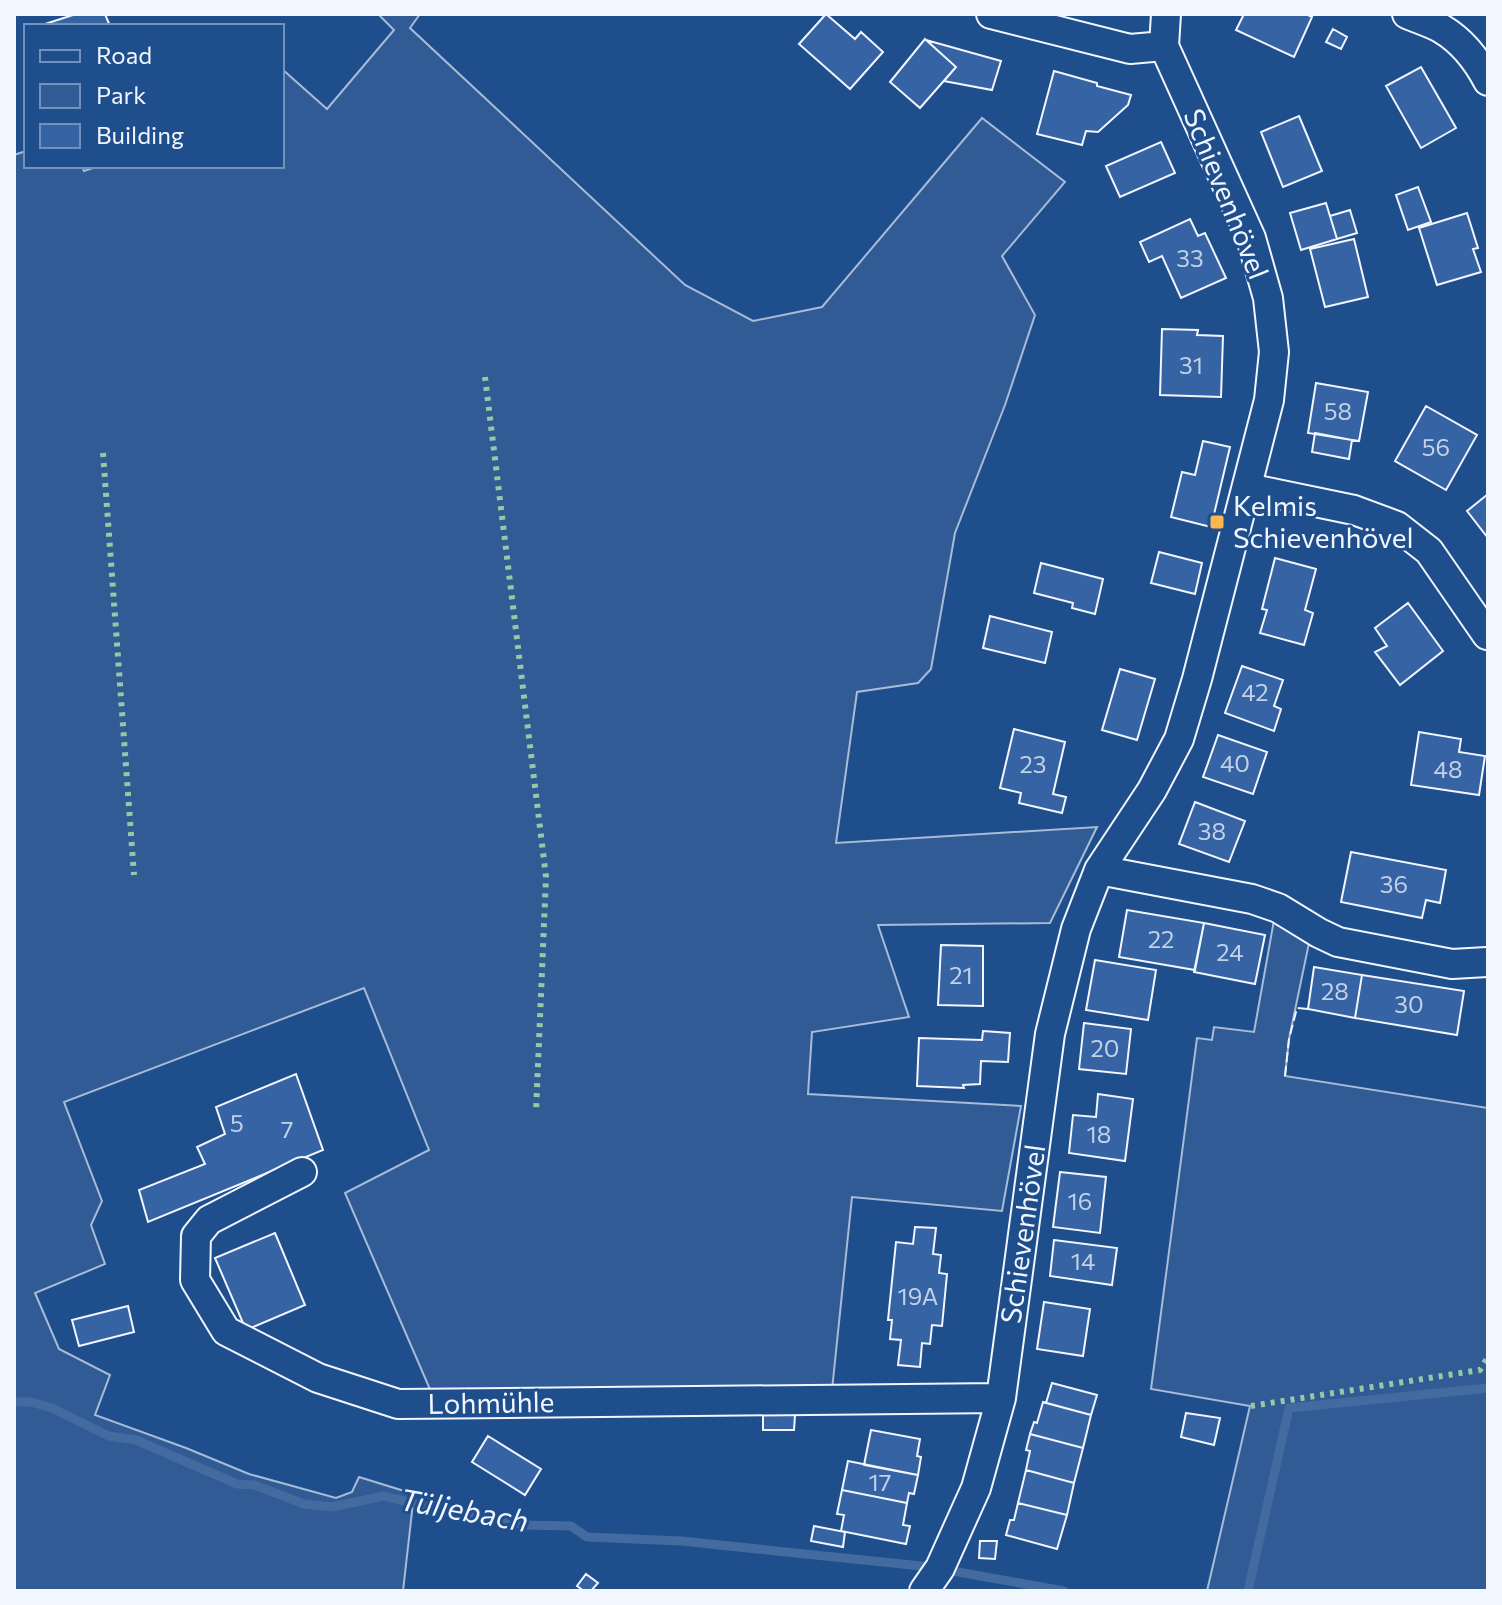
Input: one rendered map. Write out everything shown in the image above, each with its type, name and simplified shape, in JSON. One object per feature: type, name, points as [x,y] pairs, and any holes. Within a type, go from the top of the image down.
[{"type":"street","points":[[991,14],[1130,49],[1164,46]]},
{"type":"street","name":"Schievenhövel","points":[[924,1591],[940,1568],[976,1488],[1001,1398],[1050,1034],[1076,929],[1099,870],[1152,790],[1179,739],[1269,400],[1274,352],[1268,298],[1251,238],[1164,46],[1166,14]]},
{"type":"street","points":[[1407,14],[1442,29],[1467,49],[1488,81]]},
{"type":"street","points":[[1248,488],[1354,510],[1397,526],[1429,551],[1487,635]]},
{"type":"street","points":[[1099,870],[1252,899],[1278,908],[1338,942],[1452,964],[1487,962]]},
{"type":"street","name":"Lohmühle","points":[[302,1172],[209,1220],[196,1236],[195,1280],[226,1331],[318,1378],[398,1404],[1001,1398]]},
{"type":"green space","points":[[378,14],[420,14],[410,28],[685,285],[753,321],[822,307],[982,118],[1065,182],[1002,256],[1035,315],[1005,405],[955,533],[931,669],[918,683],[857,692],[836,843],[1097,827],[1050,923],[878,925],[909,1017],[812,1032],[808,1094],[1021,1106],[1002,1211],[852,1197],[832,1390],[432,1394],[345,1193],[429,1150],[364,988],[64,1102],[102,1201],[91,1225],[105,1264],[35,1293],[59,1349],[110,1375],[95,1415],[249,1474],[336,1498],[352,1492],[359,1477],[414,1494],[403,1591],[14,1591],[14,155],[24,152],[24,168],[83,168],[84,171],[93,168],[284,168],[284,71],[327,109],[394,30]]},
{"type":"green space","points":[[1274,920],[1309,943],[1289,1039],[1285,1076],[1488,1108],[1488,1591],[1207,1591],[1250,1406],[1151,1389],[1197,1038],[1212,1040],[1214,1027],[1254,1032]]},
{"type":"building","points":[[76,14],[105,14],[109,24],[45,24]]},
{"type":"building","points":[[826,14],[855,39],[861,32],[883,52],[850,89],[799,44]]},
{"type":"building","points":[[1244,14],[1306,14],[1312,17],[1294,57],[1236,30]]},
{"type":"building","points":[[1333,29],[1347,37],[1341,49],[1326,42]]},
{"type":"building","points":[[925,39],[956,67],[920,108],[890,82]]},
{"type":"building","points":[[926,40],[1001,61],[992,90],[944,81],[956,67]]},
{"type":"building","points":[[1421,67],[1456,128],[1421,148],[1386,86]]},
{"type":"building","points":[[1054,71],[1131,95],[1128,105],[1098,132],[1086,131],[1082,145],[1037,134]]},
{"type":"building","points":[[1299,116],[1322,171],[1283,187],[1261,132]]},
{"type":"building","points":[[1161,142],[1175,173],[1120,197],[1106,166]]},
{"type":"building","points":[[1418,187],[1431,222],[1408,230],[1396,195]]},
{"type":"building","points":[[1326,203],[1337,239],[1301,250],[1290,213]]},
{"type":"building","points":[[1350,210],[1357,233],[1337,239],[1330,216]]},
{"type":"building","points":[[1467,213],[1478,248],[1473,249],[1481,272],[1437,285],[1419,228]]},
{"type":"building","points":[[1190,219],[1198,236],[1205,233],[1226,278],[1181,298],[1162,256],[1149,262],[1140,242]]},
{"type":"building","points":[[1354,239],[1368,297],[1325,307],[1310,249]]},
{"type":"building","points":[[1162,329],[1198,330],[1197,335],[1223,336],[1221,397],[1160,395]]},
{"type":"building","points":[[1316,383],[1368,392],[1359,441],[1308,433]]},
{"type":"building","points":[[1426,406],[1477,435],[1446,490],[1395,461]]},
{"type":"building","points":[[1315,433],[1352,440],[1349,459],[1312,452]]},
{"type":"building","points":[[1203,441],[1230,447],[1211,527],[1171,517],[1182,472],[1195,475]]},
{"type":"building","points":[[1488,494],[1488,538],[1467,511]]},
{"type":"building","points":[[1159,552],[1202,563],[1195,594],[1151,583]]},
{"type":"building","points":[[1275,558],[1316,569],[1305,610],[1313,613],[1304,645],[1260,633],[1267,610],[1262,609]]},
{"type":"building","points":[[1041,563],[1103,579],[1095,614],[1072,608],[1073,603],[1034,593]]},
{"type":"building","points":[[1408,603],[1443,651],[1400,685],[1375,652],[1387,646],[1375,628]]},
{"type":"building","points":[[990,616],[1052,632],[1045,663],[983,648]]},
{"type":"building","points":[[1242,666],[1283,680],[1274,706],[1281,709],[1274,731],[1225,713]]},
{"type":"building","points":[[1120,669],[1155,679],[1137,740],[1102,730]]},
{"type":"building","points":[[1014,729],[1065,742],[1053,794],[1066,797],[1062,813],[1019,803],[1021,793],[1000,788]]},
{"type":"building","points":[[1419,732],[1461,739],[1459,752],[1485,756],[1479,795],[1411,785]]},
{"type":"building","points":[[1218,735],[1267,752],[1253,794],[1203,777]]},
{"type":"building","points":[[1195,802],[1245,821],[1229,862],[1179,844]]},
{"type":"building","points":[[1351,852],[1446,870],[1440,903],[1426,900],[1422,918],[1341,902]]},
{"type":"building","points":[[1127,910],[1204,923],[1195,970],[1119,957]]},
{"type":"building","points":[[1204,923],[1265,935],[1255,984],[1194,972]]},
{"type":"building","points":[[941,945],[983,946],[983,1006],[938,1005]]},
{"type":"building","points":[[1095,960],[1156,970],[1148,1020],[1086,1010]]},
{"type":"building","points":[[1314,967],[1362,975],[1355,1018],[1308,1009]]},
{"type":"building","points":[[1362,975],[1464,991],[1457,1035],[1355,1018]]},
{"type":"building","points":[[1084,1023],[1131,1029],[1126,1074],[1079,1069]]},
{"type":"building","points":[[983,1031],[1010,1033],[1008,1062],[981,1061],[980,1084],[963,1085],[964,1088],[917,1086],[919,1038],[982,1040]]},
{"type":"building","points":[[296,1074],[323,1150],[148,1222],[139,1190],[205,1164],[197,1147],[225,1134],[216,1107]]},
{"type":"building","points":[[1098,1094],[1133,1099],[1125,1161],[1069,1153],[1073,1115],[1096,1117]]},
{"type":"building","points":[[1060,1172],[1106,1177],[1100,1233],[1053,1227]]},
{"type":"building","points":[[915,1227],[936,1228],[933,1254],[941,1255],[939,1273],[947,1274],[942,1326],[932,1325],[930,1344],[922,1343],[920,1367],[898,1365],[901,1340],[890,1339],[892,1320],[888,1320],[896,1242],[913,1244]]},
{"type":"building","points":[[275,1233],[305,1305],[246,1330],[215,1258]]},
{"type":"building","points":[[1054,1240],[1117,1248],[1112,1285],[1050,1276]]},
{"type":"building","points":[[1044,1302],[1090,1309],[1083,1356],[1037,1349]]},
{"type":"building","points":[[128,1306],[134,1332],[79,1346],[72,1320]]},
{"type":"building","points":[[1052,1383],[1097,1395],[1091,1415],[1046,1403]]},
{"type":"building","points":[[1043,1402],[1091,1415],[1083,1448],[1030,1434]]},
{"type":"building","points":[[1186,1413],[1220,1418],[1214,1445],[1181,1437]]},
{"type":"building","points":[[763,1415],[795,1415],[794,1430],[763,1430]]},
{"type":"building","points":[[871,1430],[920,1439],[918,1475],[864,1465]]},
{"type":"building","points":[[1030,1434],[1083,1448],[1074,1483],[1026,1470]]},
{"type":"building","points":[[488,1436],[541,1469],[525,1495],[472,1462]]},
{"type":"building","points":[[848,1461],[918,1475],[914,1494],[909,1493],[907,1503],[842,1490]]},
{"type":"building","points":[[1026,1470],[1074,1483],[1067,1515],[1018,1503]]},
{"type":"building","points":[[842,1490],[907,1503],[903,1525],[910,1526],[906,1544],[841,1531],[844,1515],[837,1514]]},
{"type":"building","points":[[1018,1503],[1067,1515],[1057,1549],[1006,1535]]},
{"type":"building","points":[[814,1526],[845,1532],[843,1547],[811,1541]]},
{"type":"building","points":[[980,1541],[997,1541],[995,1559],[979,1558]]},
{"type":"building","points":[[586,1574],[598,1583],[591,1591],[577,1586]]},
{"type":"waterway","points":[[1248,1591],[1289,1408],[1488,1388]]},
{"type":"waterway","name":"Tüljebach","points":[[14,1402],[31,1402],[52,1408],[109,1436],[136,1440],[237,1484],[254,1485],[304,1504],[332,1507],[384,1496],[524,1525],[571,1526],[587,1537],[681,1541],[931,1567]]},
{"type":"waterway","name":"Tüljebach","points":[[947,1570],[1064,1591]]},
{"type":"hedge","points":[[485,377],[546,877],[536,1112]]},
{"type":"hedge","points":[[103,453],[134,875]]},
{"type":"hedge","points":[[1251,1406],[1480,1370],[1488,1357]]},
{"type":"fence","points":[[1285,1076],[1289,1039],[1297,1008],[1308,1009]]},
{"type":"place","name":"Kelmis Schievenhövel","points":[[1217,522]]}]
